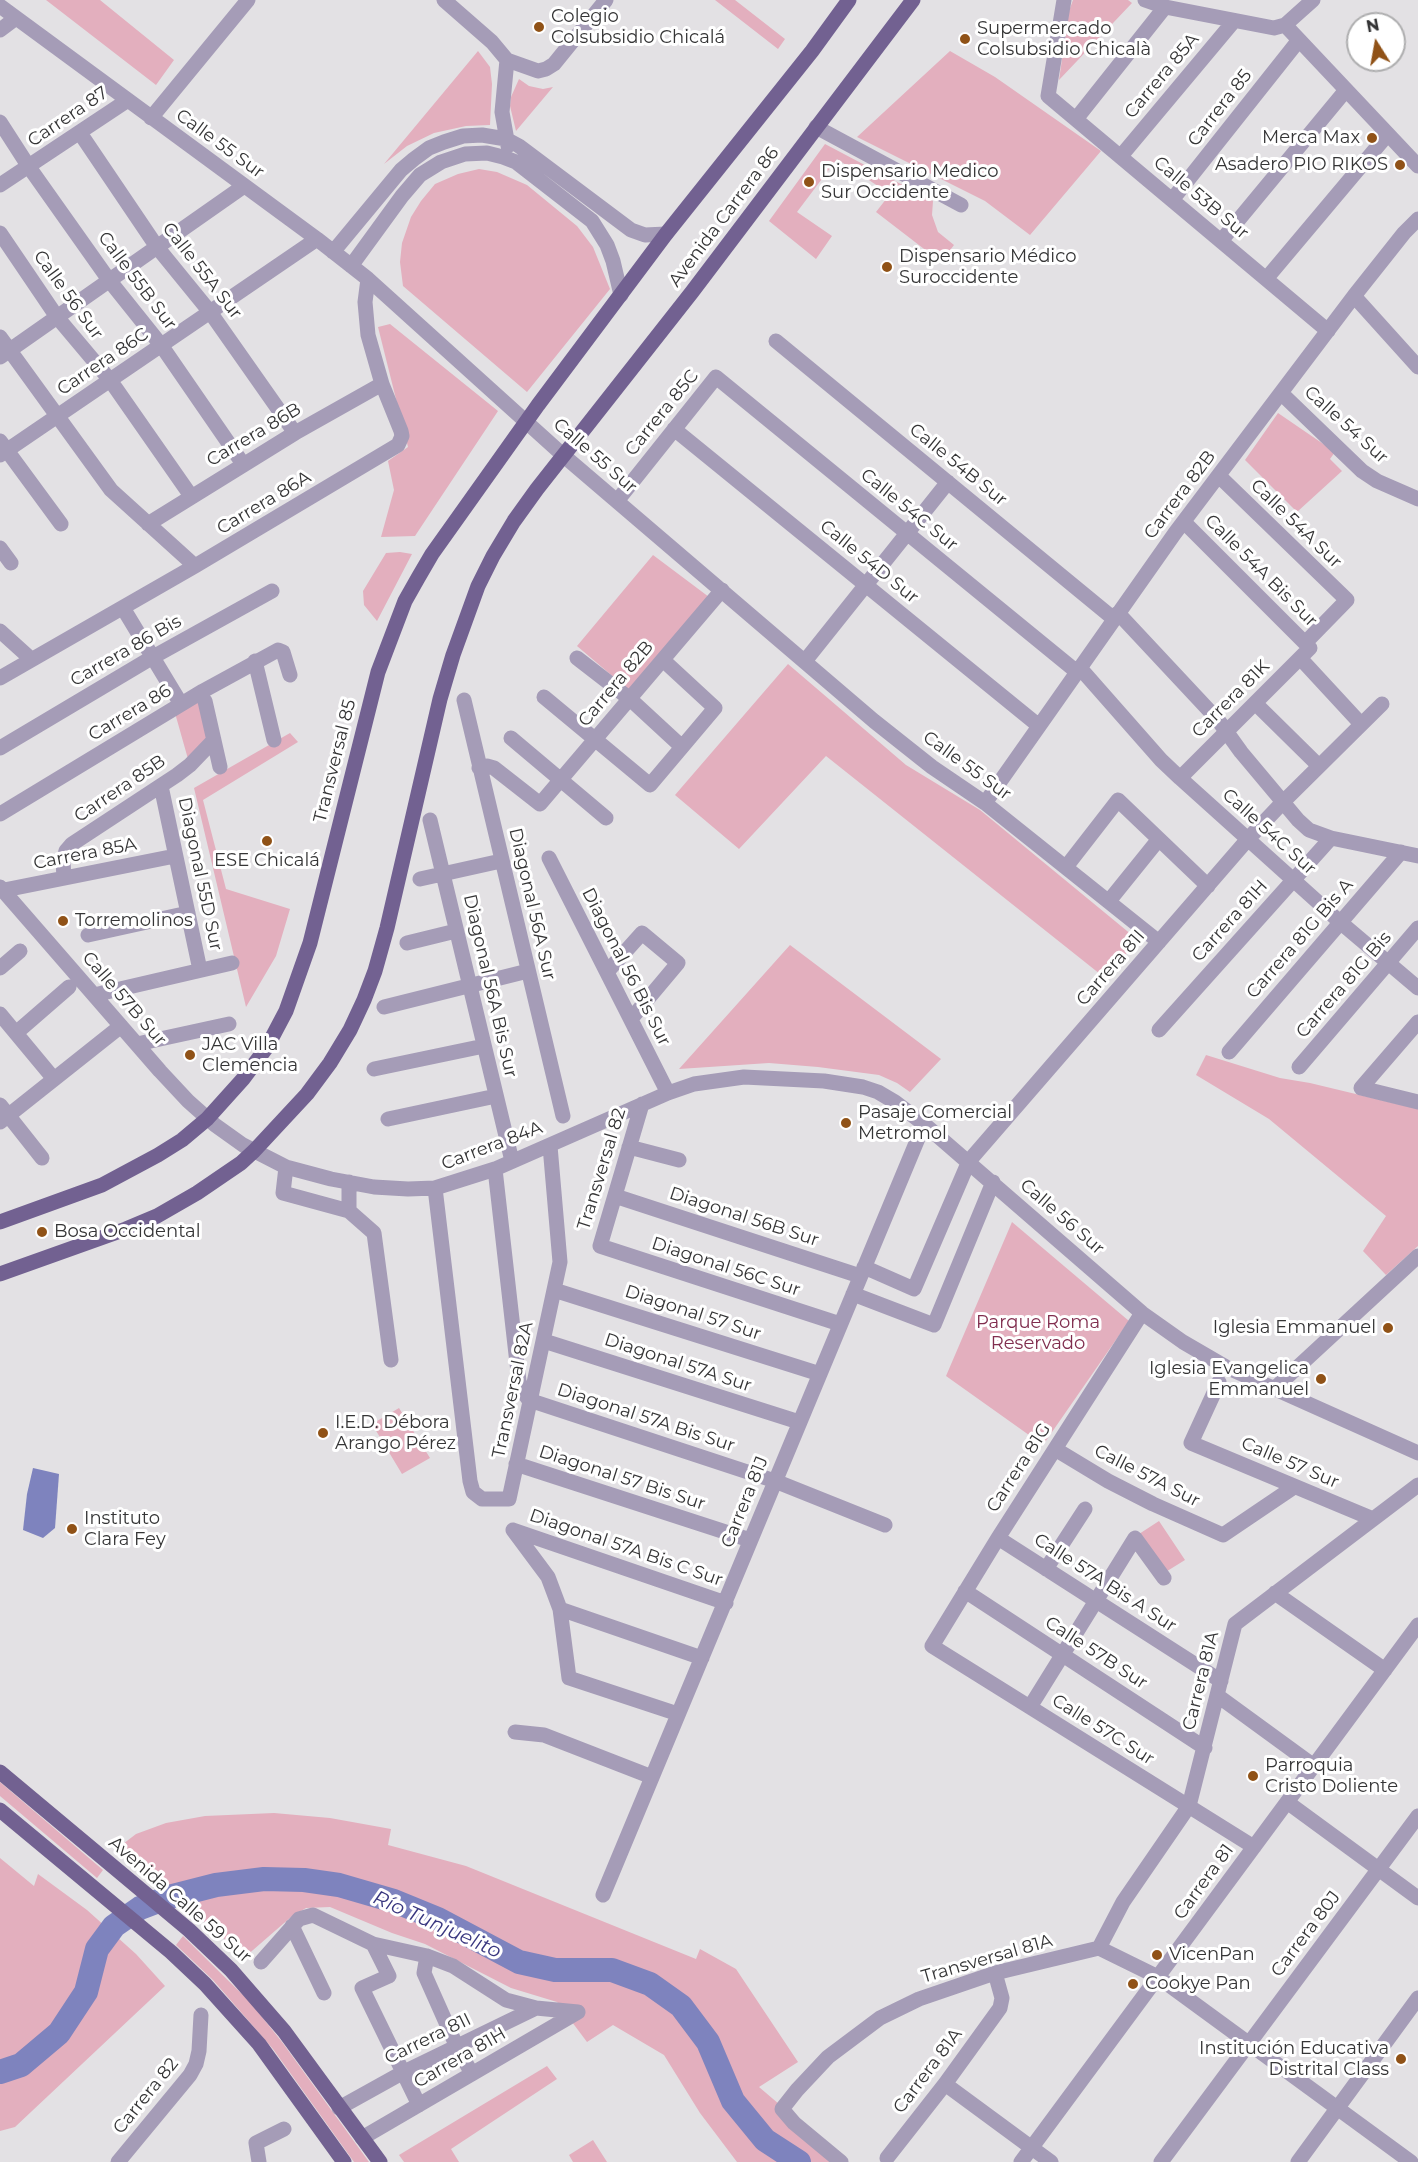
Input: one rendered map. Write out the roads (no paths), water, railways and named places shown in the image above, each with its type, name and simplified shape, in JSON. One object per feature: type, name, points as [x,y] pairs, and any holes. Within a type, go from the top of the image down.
[{"type":"main road","name":"Avenida Carrera 86","points":[[526,422],[666,234],[812,51],[849,0]]},
{"type":"main road","name":"Avenida Carrera 86","points":[[564,456],[699,283],[913,0]]},
{"type":"main road","name":"Transversal 85","points":[[0,1222],[85,1192],[116,1178],[182,1140],[207,1119],[267,1047],[286,1011],[319,910],[378,672],[405,602],[432,554],[526,422]]},
{"type":"main road","points":[[0,1274],[157,1216],[223,1176],[254,1151],[300,1102],[330,1063],[350,1030],[364,1000],[387,928],[440,699],[464,619],[478,586],[514,521],[564,456]]},
{"type":"main road","name":"Avenida Calle 59 Sur","points":[[0,1772],[189,1930],[231,1970],[264,2006],[380,2162]]},
{"type":"main road","points":[[0,1810],[171,1952],[205,1984],[253,2037],[344,2162]]},
{"type":"street","points":[[151,118],[248,0]]},
{"type":"street","points":[[444,0],[492,42],[507,60],[538,71],[554,64],[606,0]]},
{"type":"street","name":"Calle 53B Sur","points":[[1064,0],[1048,96],[1328,331]]},
{"type":"street","points":[[1145,0],[1165,7],[1274,28],[1285,25],[1312,0]]},
{"type":"street","name":"Calle 55 Sur","points":[[0,6],[368,279],[564,456],[874,721],[924,760],[986,803],[1159,942]]},
{"type":"street","points":[[1076,119],[1165,7]]},
{"type":"street","points":[[0,30],[16,18]]},
{"type":"street","name":"Carrera 85A","points":[[1121,156],[1234,21]]},
{"type":"street","points":[[1285,25],[1418,166]]},
{"type":"street","name":"Carrera 85","points":[[1172,200],[1299,40]]},
{"type":"street","points":[[507,60],[502,112],[506,139],[516,162]]},
{"type":"street","points":[[1221,241],[1346,90]]},
{"type":"street","name":"Carrera 87","points":[[0,185],[128,100]]},
{"type":"street","name":"Calle 55B Sur","points":[[0,122],[109,280],[161,345],[243,464]]},
{"type":"street","points":[[816,127],[961,205]]},
{"type":"street","name":"Calle 55A Sur","points":[[80,133],[157,247],[210,312],[295,433]]},
{"type":"street","points":[[1266,279],[1388,134]]},
{"type":"street","points":[[333,252],[401,170],[429,148],[463,136],[482,135],[506,139],[527,151],[617,222],[645,235],[666,234]]},
{"type":"street","points":[[351,266],[420,175],[441,162],[465,154],[487,153],[503,156],[516,162],[592,221],[600,231],[614,261],[621,295]]},
{"type":"street","points":[[4,353],[244,186]]},
{"type":"street","name":"Carrera 82B","points":[[986,803],[1184,522],[1354,296],[1404,233],[1418,219]]},
{"type":"street","name":"Calle 56 Sur","points":[[0,232],[57,316],[110,380],[191,496]]},
{"type":"street","name":"Carrera 86C","points":[[2,449],[58,416],[317,239]]},
{"type":"street","name":"Carrera 86A","points":[[0,678],[195,566],[398,445],[402,436],[401,431],[382,384],[367,327],[364,302],[368,279]]},
{"type":"street","points":[[1354,296],[1418,367]]},
{"type":"street","points":[[0,337],[4,353],[58,416],[111,490],[195,566]]},
{"type":"street","name":"Calle 54B Sur","points":[[776,341],[1116,616],[1218,720],[1283,802],[1309,830],[1331,838]]},
{"type":"street","name":"Carrera 85C","points":[[617,501],[716,377]]},
{"type":"street","name":"Calle 54C Sur","points":[[716,377],[907,534],[1078,670],[1180,778],[1340,922],[1418,988]]},
{"type":"street","name":"Carrera 86B","points":[[148,524],[243,464],[382,384]]},
{"type":"street","name":"Calle 54 Sur","points":[[1281,393],[1362,471],[1377,481],[1415,493]]},
{"type":"street","name":"Calle 54D Sur","points":[[674,429],[1040,726]]},
{"type":"street","points":[[2,449],[61,524]]},
{"type":"street","name":"Calle 54A Sur","points":[[1219,476],[1347,600]]},
{"type":"street","points":[[805,661],[948,482]]},
{"type":"street","name":"Calle 54A Bis Sur","points":[[1184,522],[1305,650],[1361,724]]},
{"type":"street","points":[[0,548],[11,563]]},
{"type":"street","name":"Carrera 82B","points":[[479,768],[487,766],[494,768],[540,804],[722,590]]},
{"type":"street","name":"Carrera 86 Bis","points":[[0,748],[153,657],[272,591]]},
{"type":"street","name":"Carrera 81K","points":[[1180,778],[1305,650],[1347,600]]},
{"type":"street","points":[[123,608],[181,704]]},
{"type":"street","points":[[0,631],[31,659]]},
{"type":"street","name":"Carrera 86","points":[[0,814],[255,661],[281,650],[290,675]]},
{"type":"street","points":[[577,658],[630,699],[682,747]]},
{"type":"street","points":[[544,697],[650,785],[715,708],[663,660]]},
{"type":"street","points":[[255,661],[274,740]]},
{"type":"street","name":"Diagonal 56A Sur","points":[[464,700],[563,1116]]},
{"type":"street","points":[[205,701],[220,767]]},
{"type":"street","points":[[1255,703],[1319,766]]},
{"type":"street","name":"Carrera 81I","points":[[914,1288],[969,1161],[1248,839],[1382,704]]},
{"type":"street","points":[[511,738],[606,818]]},
{"type":"street","name":"Carrera 85B","points":[[64,878],[63,861],[66,851],[72,844],[190,765],[214,740]]},
{"type":"street","name":"Diagonal 55D Sur","points":[[161,786],[200,970]]},
{"type":"street","points":[[1066,867],[1118,801],[1208,886]]},
{"type":"street","name":"Diagonal 56A Bis Sur","points":[[430,820],[512,1161]]},
{"type":"street","points":[[1331,838],[1418,856]]},
{"type":"street","name":"Carrera 81H","points":[[1159,1030],[1331,838]]},
{"type":"street","points":[[1109,902],[1159,839]]},
{"type":"street","name":"Carrera 81G Bis A","points":[[1229,1052],[1401,852]]},
{"type":"street","name":"Carrera 85A","points":[[1,889],[175,856]]},
{"type":"street","name":"Diagonal 56 Bis Sur","points":[[549,858],[668,1093]]},
{"type":"street","points":[[420,879],[501,861]]},
{"type":"street","name":"Calle 57B Sur","points":[[1,889],[160,1071],[207,1119],[254,1151]]},
{"type":"street","points":[[88,935],[188,913]]},
{"type":"street","name":"Carrera 81G Bis","points":[[1299,1067],[1418,928]]},
{"type":"street","points":[[407,943],[456,931]]},
{"type":"street","points":[[607,972],[642,933],[678,963],[631,1019]]},
{"type":"street","points":[[0,969],[21,951]]},
{"type":"street","points":[[94,995],[232,963]]},
{"type":"street","points":[[384,1007],[528,972]]},
{"type":"street","points":[[16,1033],[69,987]]},
{"type":"street","points":[[0,1014],[54,1079]]},
{"type":"street","points":[[1418,1022],[1361,1088],[1418,1102]]},
{"type":"street","points":[[137,1044],[229,1024]]},
{"type":"street","points":[[42,1158],[3,1114],[54,1079],[121,1026]]},
{"type":"street","points":[[374,1069],[484,1046]]},
{"type":"street","name":"Calle 56 Sur","points":[[668,1093],[694,1084],[731,1078],[846,1084],[878,1092],[924,1124],[1142,1313],[1183,1342],[1226,1367],[1418,1453]]},
{"type":"street","name":"Carrera 84A","points":[[254,1151],[286,1167],[349,1182],[394,1189],[435,1188],[495,1169],[668,1093]]},
{"type":"street","points":[[388,1119],[496,1096]]},
{"type":"street","name":"Transversal 82","points":[[600,1246],[642,1104]]},
{"type":"street","name":"Carrera 81J","points":[[603,1895],[924,1124]]},
{"type":"street","points":[[550,1146],[560,1253],[554,1290]]},
{"type":"street","points":[[629,1147],[679,1160]]},
{"type":"street","points":[[286,1167],[283,1193],[349,1211],[374,1233],[390,1360]]},
{"type":"street","points":[[495,1169],[519,1381],[521,1389],[530,1400]]},
{"type":"street","points":[[349,1182],[349,1211]]},
{"type":"street","points":[[853,1294],[934,1325],[993,1182]]},
{"type":"street","name":"Transversal 82A","points":[[435,1188],[470,1481],[474,1492],[482,1499],[508,1499],[554,1290]]},
{"type":"street","name":"Diagonal 56B Sur","points":[[615,1196],[914,1288]]},
{"type":"street","name":"Diagonal 56C Sur","points":[[600,1246],[840,1324]]},
{"type":"street","points":[[1274,1389],[1418,1256]]},
{"type":"street","name":"Diagonal 57 Sur","points":[[554,1290],[820,1374]]},
{"type":"street","name":"Carrera 81G","points":[[932,1646],[1142,1313]]},
{"type":"street","name":"Diagonal 57A Sur","points":[[544,1341],[800,1422]]},
{"type":"street","name":"Calle 57 Sur","points":[[1219,1382],[1191,1443],[1373,1519]]},
{"type":"street","name":"Diagonal 57A Bis Sur","points":[[530,1400],[775,1481],[885,1525]]},
{"type":"street","name":"Calle 57A Sur","points":[[1055,1449],[1152,1504],[1223,1535],[1294,1487]]},
{"type":"street","name":"Diagonal 57 Bis Sur","points":[[516,1464],[750,1540]]},
{"type":"street","name":"Carrera 81A","points":[[1099,1948],[1124,1902],[1189,1806],[1235,1624],[1418,1485]]},
{"type":"street","points":[[1046,1569],[1085,1509]]},
{"type":"street","name":"Diagonal 57A Bis C Sur","points":[[560,1609],[548,1576],[513,1530],[726,1603]]},
{"type":"street","name":"Calle 57A Bis A Sur","points":[[998,1538],[1221,1681]]},
{"type":"street","points":[[1030,1707],[1135,1538],[1164,1578]]},
{"type":"street","name":"Calle 57B Sur","points":[[965,1591],[1205,1748]]},
{"type":"street","points":[[1275,1593],[1385,1670]]},
{"type":"street","points":[[678,1714],[569,1678],[560,1609],[702,1658]]},
{"type":"street","name":"Carrera 81","points":[[1021,2162],[1417,1629]]},
{"type":"street","name":"Calle 57C Sur","points":[[932,1646],[1254,1847]]},
{"type":"street","points":[[1218,1696],[1314,1766]]},
{"type":"street","points":[[515,1732],[544,1735],[652,1777]]},
{"type":"street","points":[[1287,1802],[1418,1898]]},
{"type":"street","name":"Carrera 80J","points":[[1161,2162],[1418,1816]]},
{"type":"street","points":[[261,1962],[292,1926],[304,1916],[314,1915],[373,1944],[427,1956],[453,1966],[506,2000],[536,2008]]},
{"type":"street","points":[[292,1926],[324,1993]]},
{"type":"street","points":[[373,1944],[389,1976],[362,1988],[419,2105]]},
{"type":"street","points":[[1099,1948],[1158,1977],[1411,2162]]},
{"type":"street","name":"Transversal 81A","points":[[841,2162],[794,2123],[782,2109],[828,2057],[880,2018],[919,1999],[995,1973],[1099,1948]]},
{"type":"street","points":[[427,1956],[424,1973],[456,2045],[472,2074]]},
{"type":"street","name":"Carrera 81A","points":[[886,2158],[945,2084],[1000,2008],[1002,1998],[995,1973]]},
{"type":"street","points":[[1298,2162],[1418,1998]]},
{"type":"street","name":"Carrera 81I","points":[[339,2108],[456,2045],[536,2008]]},
{"type":"street","name":"Carrera 81H","points":[[362,2138],[578,2012],[536,2008]]},
{"type":"street","name":"Carrera 82","points":[[118,2162],[190,2075],[199,2051],[201,2015]]},
{"type":"street","points":[[945,2084],[1051,2162]]},
{"type":"street","points":[[259,2162],[256,2143],[284,2129]]},
{"type":"water","points":[[33,1468],[59,1474],[55,1528],[43,1538],[23,1530]]},
{"type":"waterway","name":"Río Tunjuelito","points":[[0,2072],[21,2065],[59,2033],[86,1992],[97,1949],[114,1926],[140,1908],[169,1897],[216,1885],[264,1879],[304,1880],[339,1885],[394,1901],[438,1919],[519,1962],[555,1970],[612,1970],[650,1984],[681,2006],[708,2042],[733,2101],[765,2140],[799,2162]]},
{"type":"place","name":"Colegio Colsubsidio Chicalá","points":[[539,27]]},
{"type":"place","name":"Supermercado Colsubsidio Chicalà","points":[[965,39]]},
{"type":"place","name":"Merca Max","points":[[1372,138]]},
{"type":"place","name":"Asadero PIO RIKOS","points":[[1400,165]]},
{"type":"place","name":"Dispensario Medico Sur Occidente","points":[[809,182]]},
{"type":"place","name":"Dispensario Médico Suroccidente","points":[[887,267]]},
{"type":"place","name":"ESE Chicalá","points":[[267,841]]},
{"type":"place","name":"Torremolinos","points":[[63,921]]},
{"type":"place","name":"JAC Villa Clemencia","points":[[190,1055]]},
{"type":"place","name":"Pasaje Comercial Metromol","points":[[846,1123]]},
{"type":"place","name":"Bosa Occidental","points":[[42,1232]]},
{"type":"place","name":"Iglesia Emmanuel","points":[[1388,1328]]},
{"type":"place","name":"Iglesia Evangelica Emmanuel","points":[[1321,1379]]},
{"type":"place","name":"I.E.D. Débora Arango Pérez","points":[[323,1433]]},
{"type":"place","name":"Instituto Clara Fey","points":[[72,1529]]},
{"type":"place","name":"Parroquia Cristo Doliente","points":[[1253,1776]]},
{"type":"place","name":"VicenPan","points":[[1157,1955]]},
{"type":"place","name":"Cookye Pan","points":[[1133,1984]]},
{"type":"place","name":"Institución Educativa Distrital Class","points":[[1401,2059]]},
{"type":"park label","name":"Parque Roma Reservado","points":[[1038,1333]]}]
